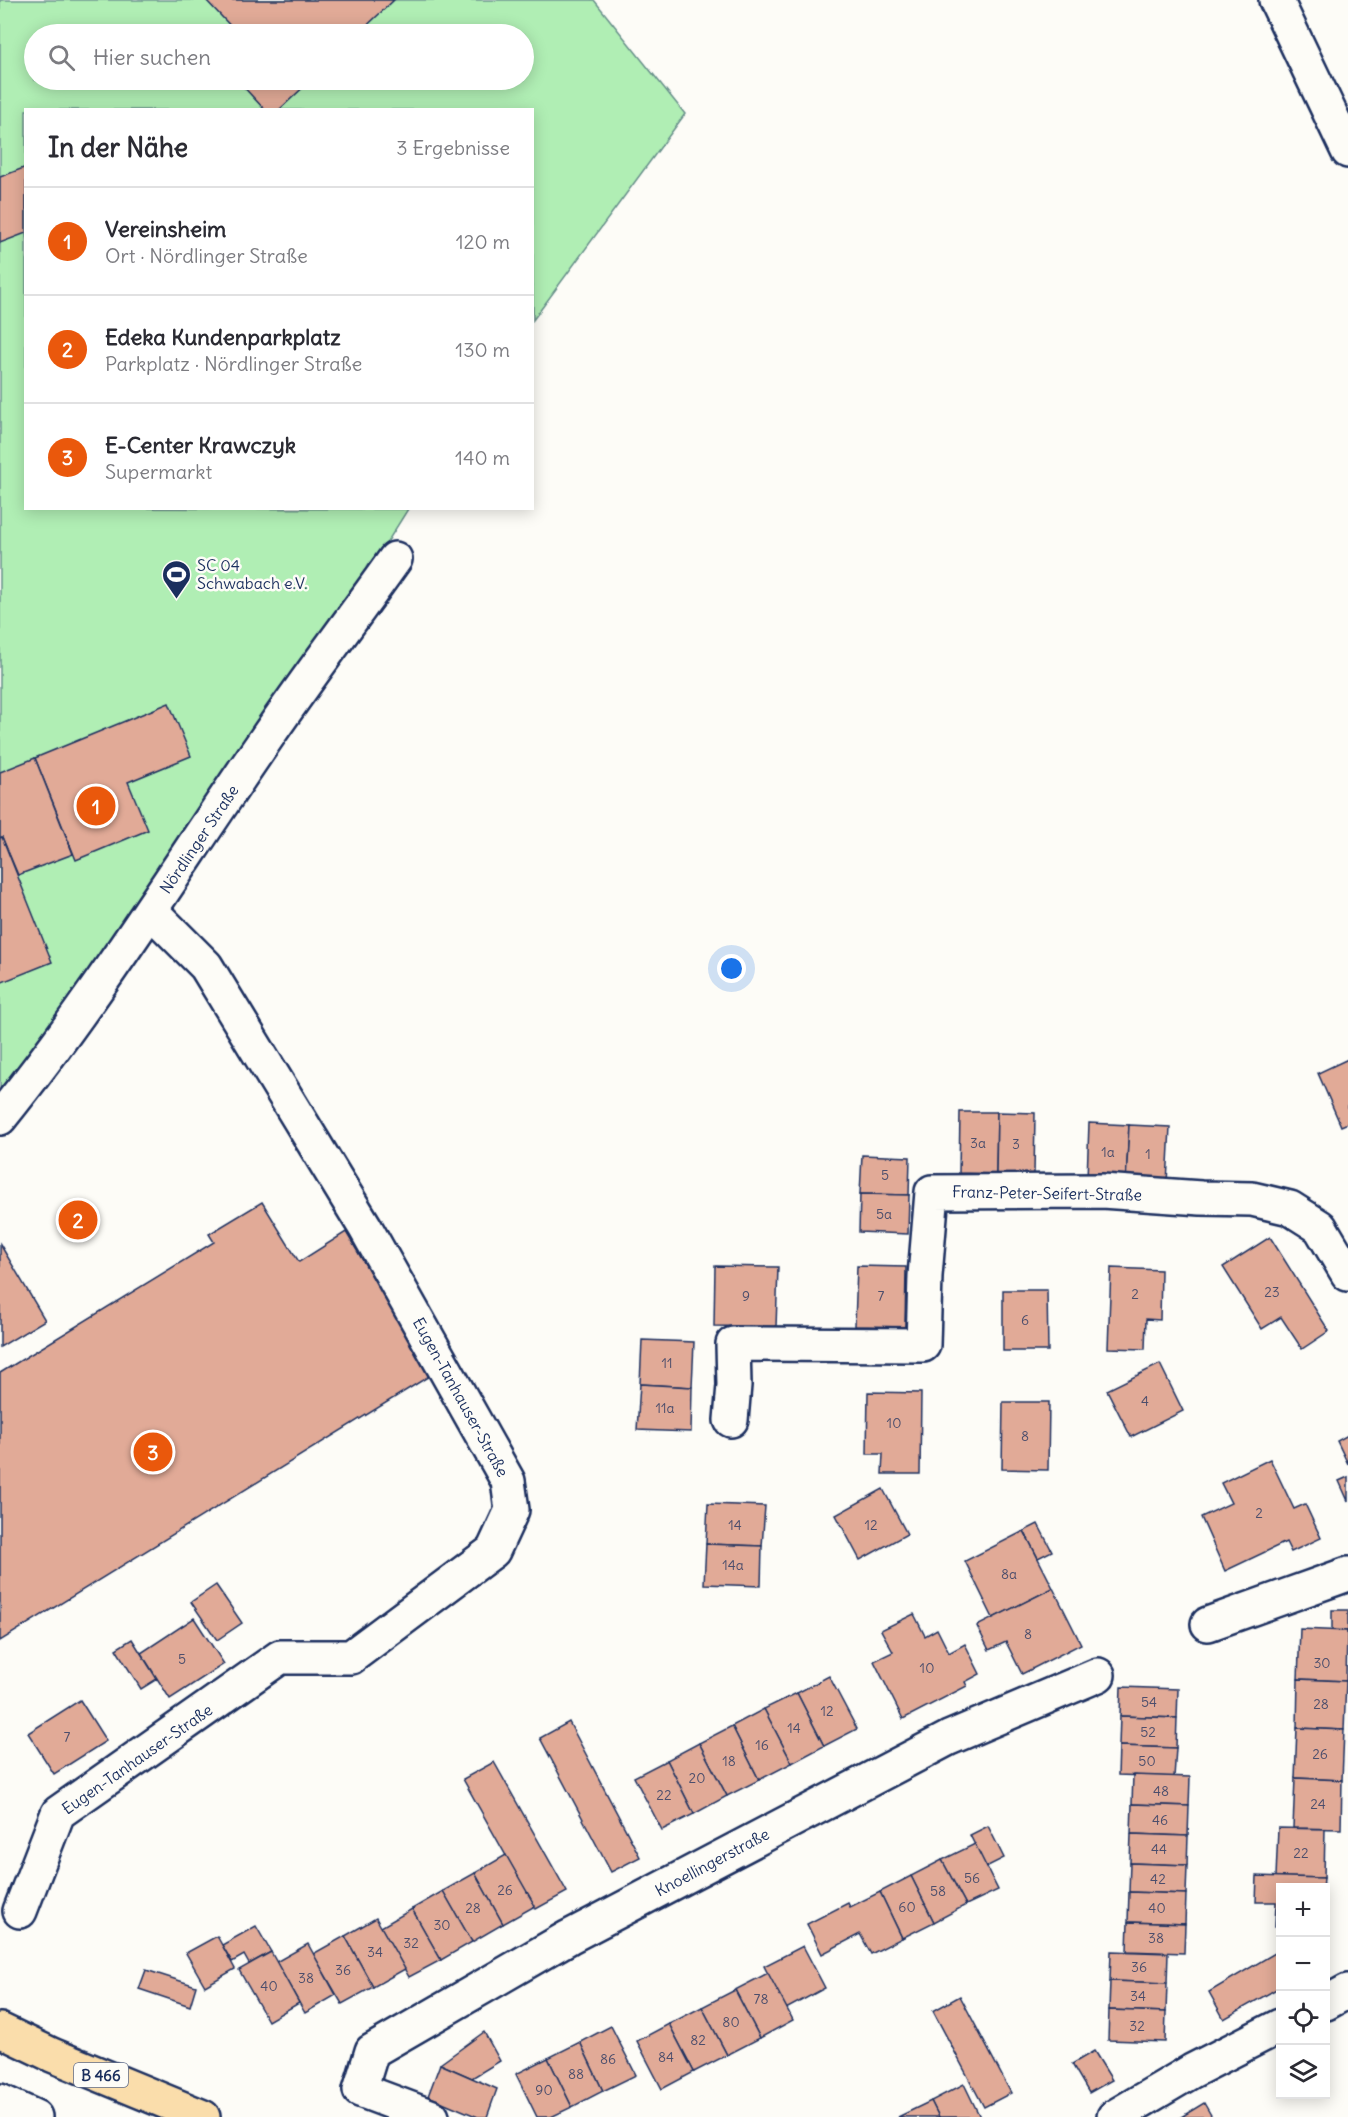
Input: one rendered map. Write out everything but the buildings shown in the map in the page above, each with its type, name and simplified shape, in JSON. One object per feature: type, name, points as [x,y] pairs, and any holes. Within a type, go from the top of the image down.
[{"type":"main road","name":"B 466","points":[[0,2030],[52,2055],[202,2117]]},
{"type":"street","points":[[1276,0],[1348,151]]},
{"type":"street","name":"Nördlinger Straße","points":[[0,1118],[63,1036],[151,911],[263,743],[395,559]]},
{"type":"street","name":"Eugen-Tanhauser-Straße","points":[[20,1911],[58,1814],[280,1657],[351,1656],[493,1551],[512,1510],[508,1480],[365,1227],[206,966],[151,911]]},
{"type":"street","name":"Franz-Peter-Seifert-Straße","points":[[730,1420],[734,1385],[733,1344],[924,1345],[925,1276],[932,1192],[1102,1191],[1252,1199],[1290,1208],[1320,1227],[1344,1267]]},
{"type":"street","points":[[1208,1624],[1348,1574]]},
{"type":"street","name":"Knoellingerstraße","points":[[432,2117],[360,2090],[372,2051],[569,1937],[949,1738],[1098,1675]]},
{"type":"street","points":[[1330,2001],[1348,1991]]},
{"type":"street","points":[[1114,2117],[1192,2071],[1276,2029]]},
{"type":"street","points":[[0,2101],[34,2117]]},
{"type":"green space","name":"SC 04 Schwabach e.V.","points":[[0,0],[594,0],[685,114],[534,319],[534,108],[24,108],[24,510],[407,510],[295,689],[0,1098]]},
{"type":"place","name":"SC 04 Schwabach e.V.","points":[[176,600]]},
{"type":"place","name":"Vereinsheim","points":[[96,806]]},
{"type":"place","name":"Edeka Kundenparkplatz","points":[[78,1220]]},
{"type":"place","name":"E-Center Krawczyk","points":[[153,1452]]}]
